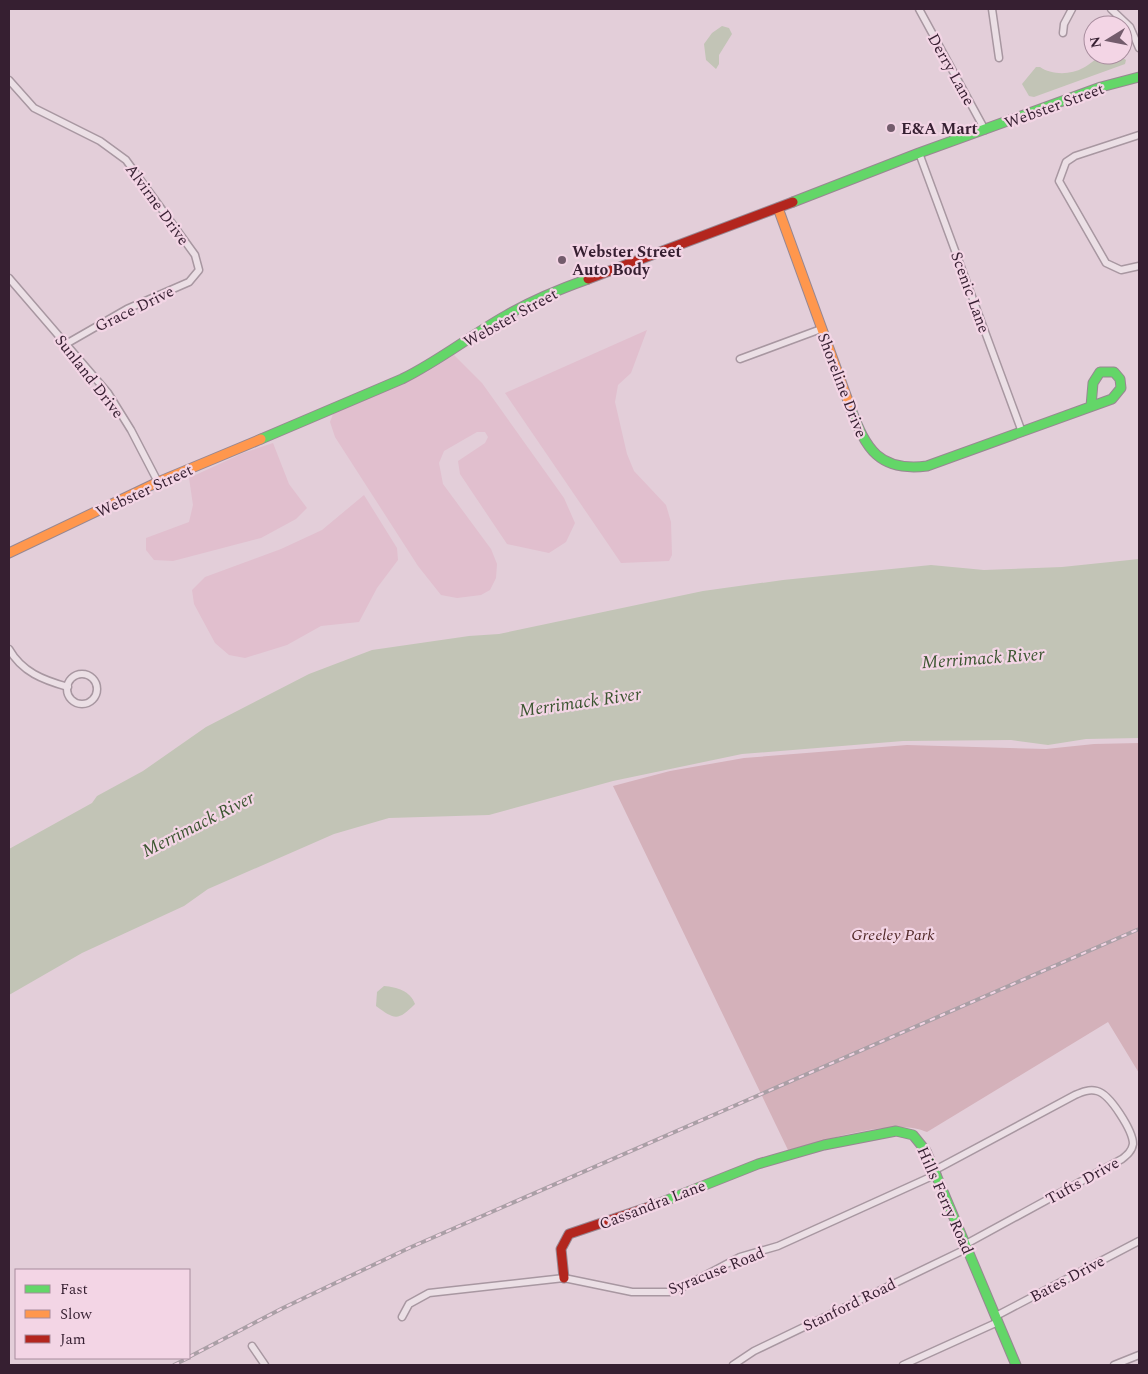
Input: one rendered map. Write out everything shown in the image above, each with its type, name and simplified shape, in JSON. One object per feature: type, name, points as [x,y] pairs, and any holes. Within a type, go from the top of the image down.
[{"type":"main road","name":"Webster Street","points":[[9,553],[158,482],[402,379],[424,368],[507,315],[550,293],[919,153],[1101,87],[1139,77]]},
{"type":"main road","name":"Shoreline Drive","points":[[778,208],[863,441],[869,450],[885,462],[905,468],[927,466],[1091,406]]},
{"type":"main road","name":"Hills Ferry Road","points":[[781,1157],[857,1137],[896,1131],[913,1135],[919,1141],[936,1172],[1016,1365]]},
{"type":"main road","name":"Cassandra Lane","points":[[564,1278],[560,1247],[563,1239],[569,1234],[639,1211],[718,1178],[781,1157]]},
{"type":"street","name":"Derry Lane","points":[[919,9],[985,130]]},
{"type":"street","points":[[992,9],[999,58]]},
{"type":"street","points":[[1063,33],[1064,24],[1072,9]]},
{"type":"street","points":[[1111,9],[1130,27],[1139,48]]},
{"type":"street","name":"Alvirne Drive","points":[[9,80],[28,103],[41,112],[100,141],[126,160],[195,255],[199,270]]},
{"type":"street","points":[[1139,134],[1075,156],[1066,162],[1059,181],[1106,263],[1121,270],[1139,266]]},
{"type":"street","name":"Scenic Lane","points":[[919,153],[1022,432]]},
{"type":"street","name":"Grace Drive","points":[[66,344],[127,309],[189,282],[199,270]]},
{"type":"street","name":"Sunland Drive","points":[[9,278],[119,409],[158,482]]},
{"type":"street","points":[[740,359],[821,329]]},
{"type":"street","points":[[9,649],[21,665],[34,675],[68,687]]},
{"type":"street","points":[[82,674],[95,681],[97,691],[92,700],[80,704],[69,696],[68,687],[72,678],[82,674]]},
{"type":"street","name":"Tufts Drive","points":[[936,1172],[1075,1095],[1090,1090],[1099,1091],[1112,1102],[1132,1137],[1133,1146],[1129,1154],[1122,1159],[967,1246]]},
{"type":"street","name":"Syracuse Road","points":[[402,1317],[409,1304],[429,1293],[564,1278],[632,1292],[669,1292],[685,1286],[740,1257],[778,1246],[936,1172]]},
{"type":"street","name":"Bates Drive","points":[[903,1365],[997,1319],[1139,1240]]},
{"type":"street","name":"Stanford Road","points":[[733,1365],[754,1351],[967,1246]]},
{"type":"street","points":[[252,1346],[265,1365]]},
{"type":"street","points":[[1114,1365],[1139,1355]]},
{"type":"street","points":[[920,1357],[924,1365]]},
{"type":"shaded area","points":[[647,330],[631,373],[618,385],[615,402],[627,454],[634,471],[666,505],[671,522],[672,555],[669,561],[621,563],[505,393]]},
{"type":"shaded area","points":[[454,355],[482,383],[564,498],[575,523],[566,542],[549,553],[507,544],[460,474],[458,461],[485,443],[488,437],[485,432],[477,432],[444,451],[439,463],[443,484],[491,549],[497,564],[496,578],[490,590],[481,595],[457,598],[441,595],[418,566],[335,437],[330,422],[333,414],[427,372]]},
{"type":"shaded area","points":[[273,443],[289,484],[307,508],[296,519],[261,538],[173,561],[154,560],[146,550],[146,538],[189,522],[193,505],[189,478],[243,453]]},
{"type":"shaded area","points":[[364,495],[397,548],[398,560],[377,588],[359,622],[321,626],[287,645],[245,658],[229,655],[215,643],[194,604],[192,590],[205,577],[281,549],[322,530]]},
{"type":"green space","name":"Greeley Park","points":[[1139,743],[1139,1073],[1108,1022],[927,1132],[913,1128],[877,1129],[838,1136],[788,1150],[613,786],[670,771],[744,758],[907,745],[1046,749],[1094,744]]},
{"type":"water","points":[[722,26],[729,28],[732,34],[719,55],[719,64],[716,69],[706,60],[704,44],[712,33]]},
{"type":"water","points":[[1088,65],[1122,65],[1034,97],[1029,96],[1022,84],[1036,67],[1055,73],[1073,72]]},
{"type":"water","name":"Merrimack River","points":[[1139,559],[1139,738],[1086,739],[1048,745],[1011,740],[903,741],[742,754],[613,781],[489,815],[389,818],[334,834],[208,889],[184,906],[82,953],[9,995],[9,849],[92,803],[97,796],[143,771],[206,727],[309,674],[372,650],[469,636],[499,634],[703,591],[783,580],[931,565],[984,570],[1062,567]]},
{"type":"water","points":[[384,986],[402,990],[410,996],[415,1004],[400,1016],[396,1017],[388,1014],[376,1006],[377,992]]},
{"type":"railway","points":[[190,1356],[283,1308],[409,1248],[1139,929]]},
{"type":"railway","points":[[174,1365],[186,1359]]},
{"type":"traffic: fast","points":[[793,202],[919,153],[1101,87],[1139,77]]},
{"type":"traffic: fast","points":[[261,439],[402,379],[517,310],[547,295],[588,279]]},
{"type":"traffic: fast","points":[[851,409],[862,436],[877,455],[897,465],[911,467],[927,466],[1112,399],[1121,388],[1120,379],[1114,372],[1100,372],[1093,383],[1091,406]]},
{"type":"traffic: fast","points":[[652,1206],[758,1164],[824,1145],[896,1131],[913,1135],[926,1151],[1016,1365]]},
{"type":"traffic: slow","points":[[778,208],[851,409]]},
{"type":"traffic: slow","points":[[9,553],[158,482],[261,439]]},
{"type":"traffic: jam","points":[[588,279],[793,202]]},
{"type":"traffic: jam","points":[[564,1278],[561,1249],[569,1234],[652,1206]]},
{"type":"place","name":"E&A Mart","points":[[891,128]]},
{"type":"place","name":"Webster Street Auto Body","points":[[562,260]]}]
